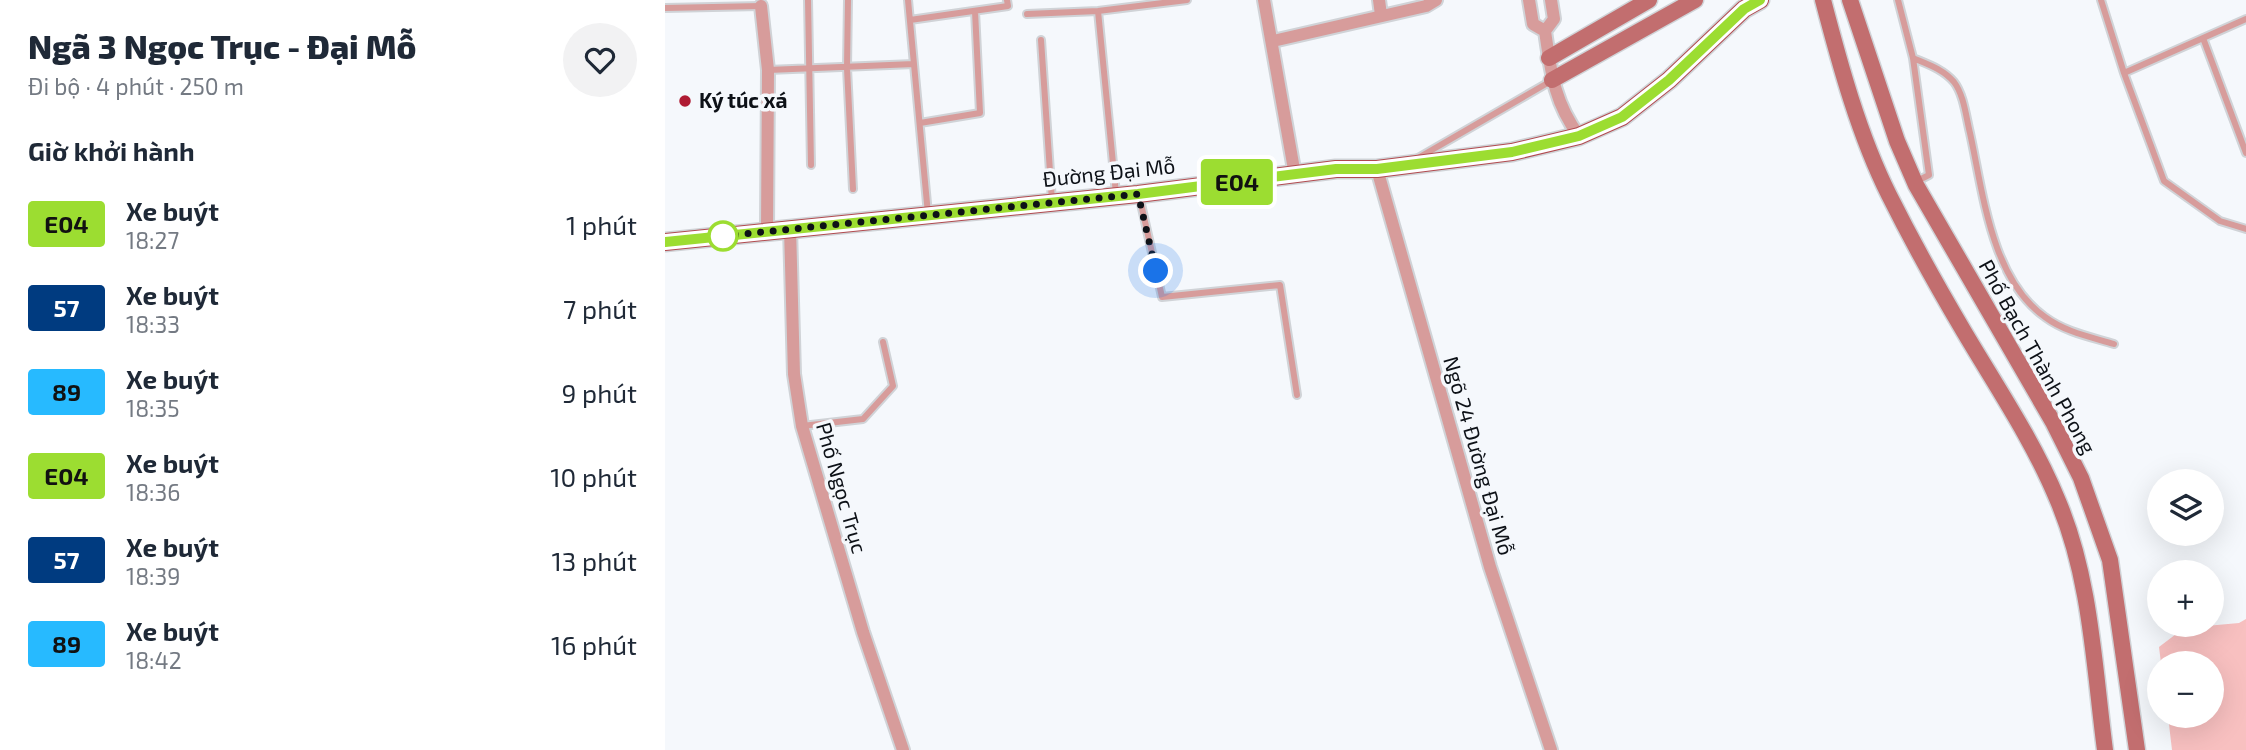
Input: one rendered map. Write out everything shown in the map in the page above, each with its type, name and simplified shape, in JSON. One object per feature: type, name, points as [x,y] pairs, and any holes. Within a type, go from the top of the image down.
[{"type":"main road","points":[[1549,58],[1649,0]]},
{"type":"main road","points":[[1552,80],[1695,0]]},
{"type":"main road","name":"Đường Đại Mỗ","points":[[665,242],[1138,194],[1336,169],[1377,169],[1512,152],[1579,136],[1622,117],[1669,80],[1744,9],[1760,0]]},
{"type":"main road","points":[[1823,0],[1854,103],[1888,194],[1962,327],[2029,439],[2059,503],[2079,567],[2105,750]]},
{"type":"main road","name":"Phố Bạch Thành Phong","points":[[1850,0],[1885,107],[1916,185],[2053,422],[2081,478],[2110,560],[2137,750]]},
{"type":"main road","points":[[2079,567],[2110,560]]},
{"type":"street","points":[[1264,0],[1294,174]]},
{"type":"street","points":[[1379,0],[1381,15]]},
{"type":"street","points":[[1529,0],[1533,24],[1545,31]]},
{"type":"street","points":[[1551,0],[1554,19],[1545,31],[1552,80],[1566,118],[1579,136]]},
{"type":"street","points":[[1273,41],[1429,2]]},
{"type":"street","points":[[759,4],[768,69],[767,230]]},
{"type":"street","name":"Ngõ 24 Đường Đại Mỗ","points":[[1377,169],[1490,567],[1551,750]]},
{"type":"street","name":"Phố Ngọc Trục","points":[[790,228],[794,374],[802,426],[863,632],[903,750]]},
{"type":"lane","points":[[808,0],[811,165]]},
{"type":"lane","points":[[848,0],[846,68],[853,189]]},
{"type":"lane","points":[[908,0],[928,216]]},
{"type":"lane","points":[[910,20],[1008,6],[1007,0]]},
{"type":"lane","points":[[1027,14],[1098,11],[1153,2],[1187,0]]},
{"type":"lane","points":[[1898,0],[1913,58],[1929,175],[1916,185]]},
{"type":"lane","points":[[2101,0],[2124,73],[2164,181],[2220,221],[2246,229]]},
{"type":"lane","points":[[665,8],[759,4]]},
{"type":"lane","points":[[921,123],[980,113],[975,11]]},
{"type":"lane","points":[[1098,11],[1116,196]]},
{"type":"lane","points":[[2124,73],[2246,19]]},
{"type":"lane","points":[[2203,38],[2246,153]]},
{"type":"lane","points":[[1041,40],[1052,203]]},
{"type":"lane","points":[[1913,58],[1937,68],[1956,84],[1968,124],[1991,233],[2001,260],[2012,279],[2043,316],[2061,327],[2114,344]]},
{"type":"lane","points":[[768,69],[914,64]]},
{"type":"lane","points":[[1408,164],[1552,80]]},
{"type":"lane","points":[[1138,194],[1162,297],[1280,285],[1297,395]]},
{"type":"lane","points":[[802,426],[863,419],[893,386],[883,342]]},
{"type":"shaded area","points":[[2246,619],[2246,750],[2172,750],[2169,728],[2224,728],[2224,651],[2160,651],[2159,647],[2172,637],[2224,637],[2224,624],[2239,623]]},
{"type":"bus line","name":"E04","points":[[665,242],[1138,194],[1336,169],[1377,169],[1512,152],[1579,136],[1622,117],[1669,80],[1744,9],[1760,0]]},
{"type":"place","name":"Ký túc xá","points":[[685,101]]},
{"type":"route","points":[[723,236],[1138,194],[1156,271]]}]
